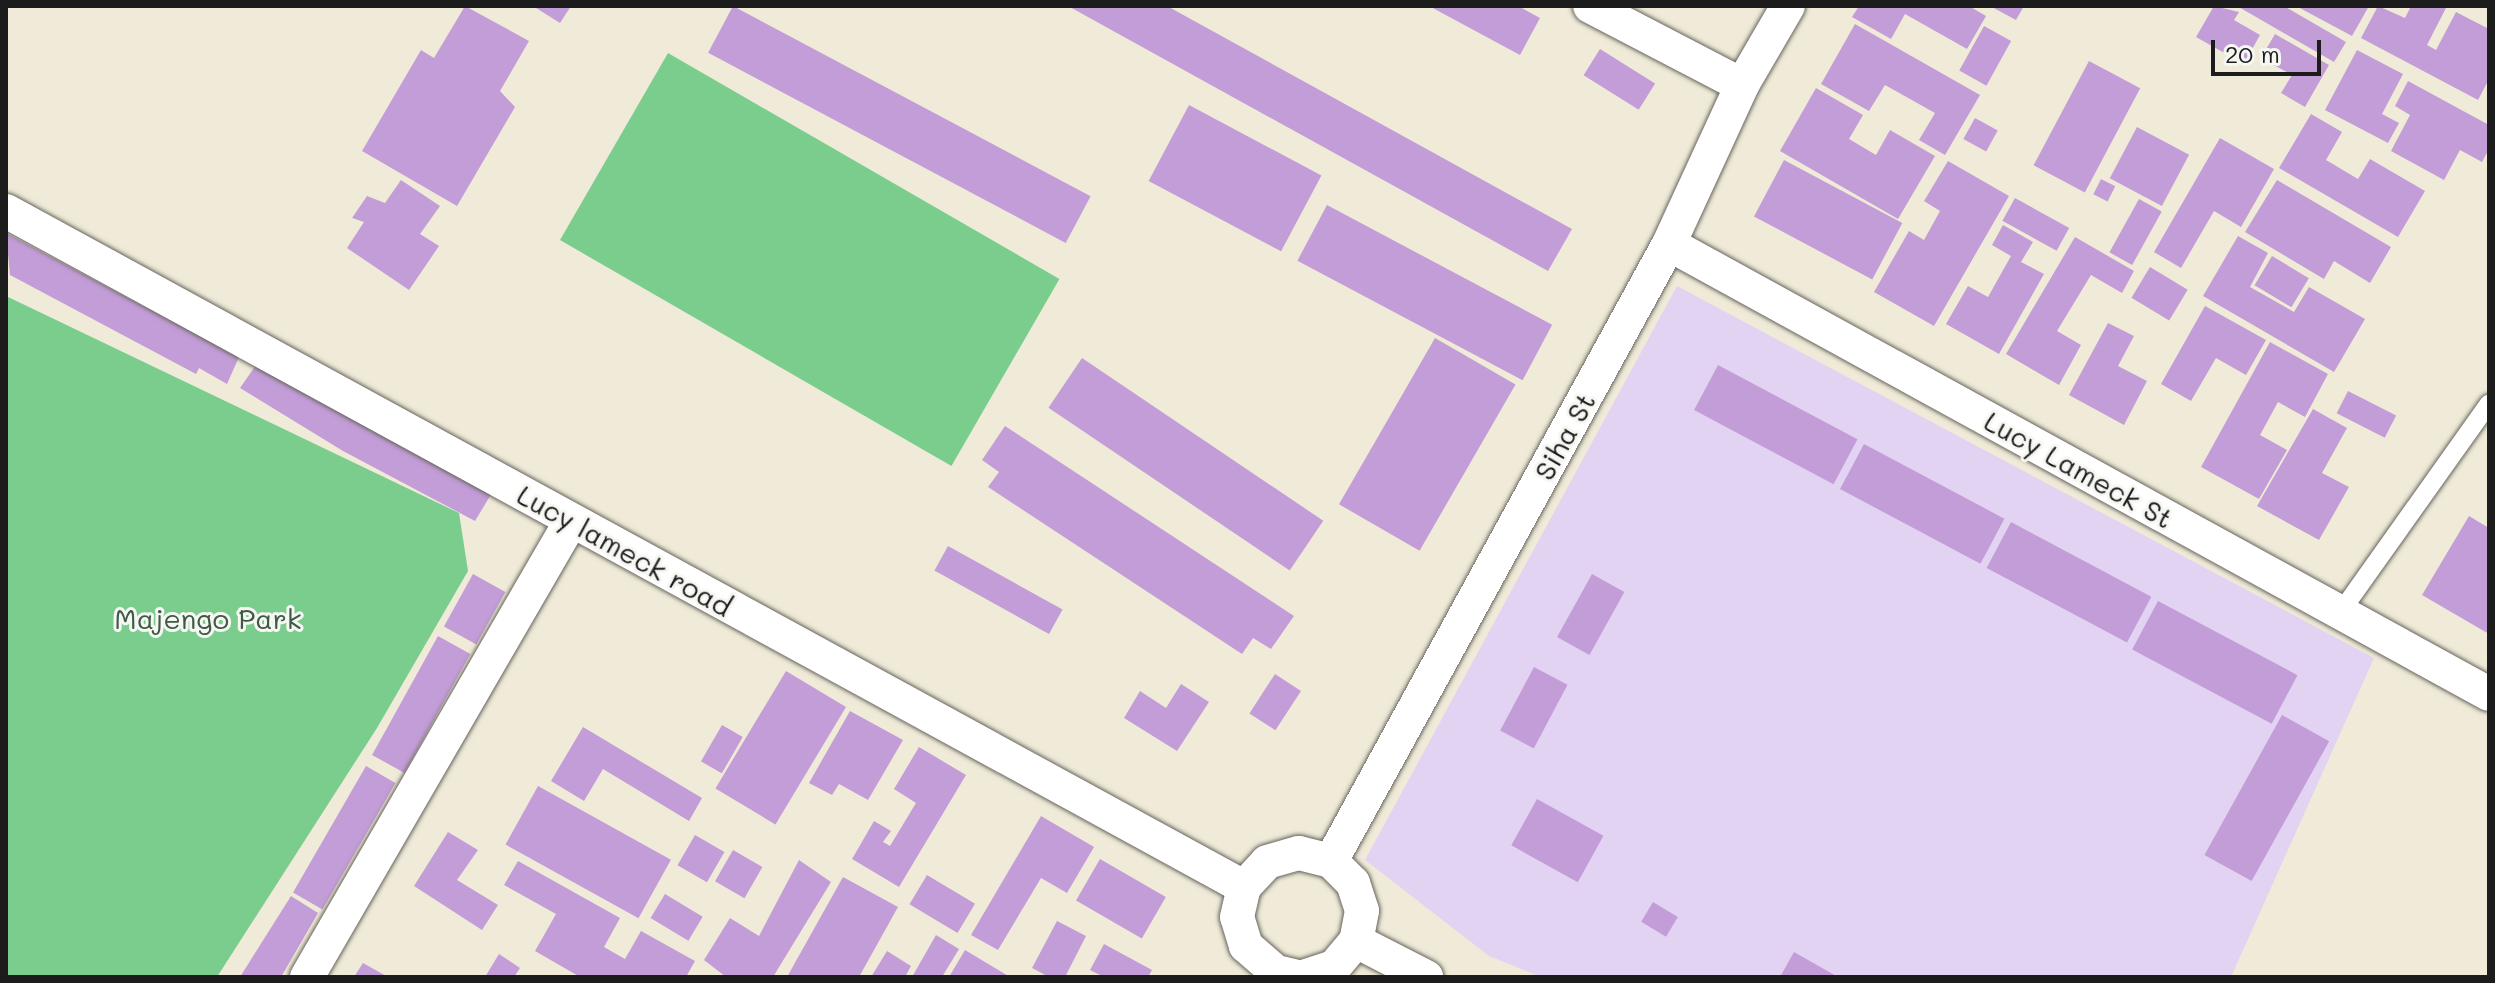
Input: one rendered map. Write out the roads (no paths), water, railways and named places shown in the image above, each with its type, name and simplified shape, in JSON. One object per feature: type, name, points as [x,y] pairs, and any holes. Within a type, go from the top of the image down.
[{"type":"street","points":[[1590,6],[1742,85]]},
{"type":"street","name":"Siha St","points":[[1331,861],[1669,244],[1742,85],[1788,6]]},
{"type":"street","name":"Lucy lameck road","points":[[6,211],[1244,887]]},
{"type":"street","name":"Lucy Lameck St","points":[[1669,244],[2489,694]]},
{"type":"street","points":[[307,977],[571,521]]},
{"type":"street","points":[[1299,853],[1331,861],[1353,883],[1362,911],[1356,941],[1334,967],[1287,976],[1246,946],[1237,917],[1244,887],[1267,862],[1299,853]]},
{"type":"street","points":[[1356,941],[1426,977]]},
{"type":"lane","points":[[2340,613],[2489,403]]},
{"type":"park label","name":"Majengo Park","points":[[208,618]]}]
